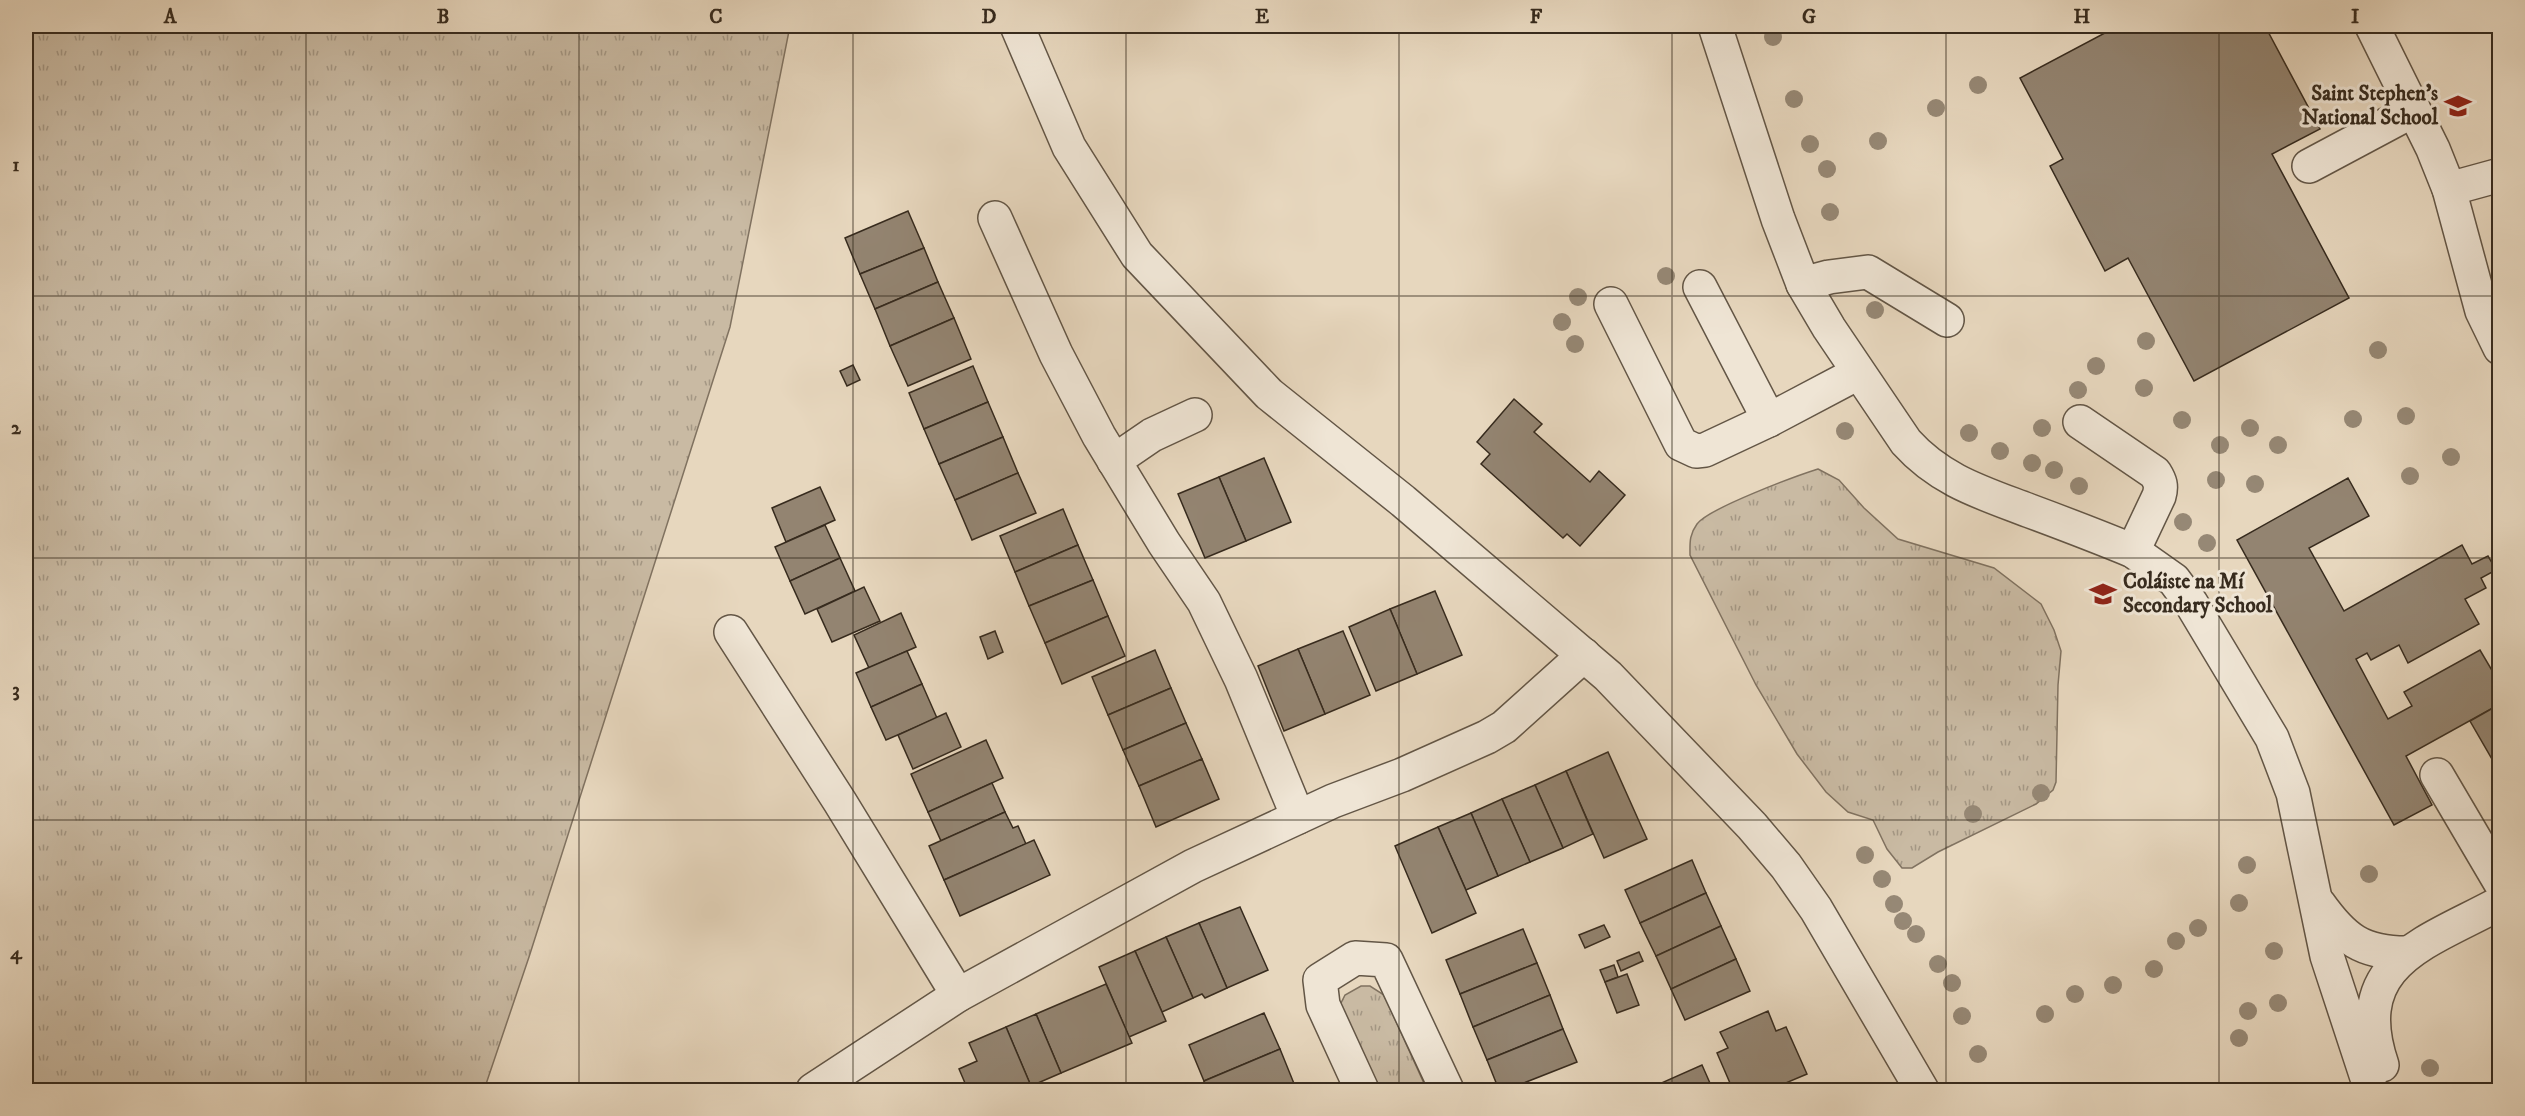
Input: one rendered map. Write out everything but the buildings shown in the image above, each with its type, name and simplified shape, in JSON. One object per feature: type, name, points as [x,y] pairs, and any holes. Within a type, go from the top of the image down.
[{"type":"street","points":[[1017,26],[1069,147],[1137,255],[1269,394],[1403,501],[1584,655],[1636,703],[1752,826],[1786,866],[1816,909],[1922,1090]]},
{"type":"street","points":[[1715,26],[1778,219],[1803,284],[1858,373],[1906,442],[1924,461],[1944,475],[1976,491],[2133,551],[2174,580],[2191,603],[2272,738],[2293,793],[2327,956],[2371,1090]]},
{"type":"street","points":[[2372,26],[2433,149],[2449,189],[2482,311],[2499,348]]},
{"type":"street","points":[[2309,165],[2414,110]]},
{"type":"street","points":[[2449,189],[2499,175]]},
{"type":"street","points":[[995,218],[1056,354],[1114,461],[1164,543],[1204,602],[1241,679],[1298,817]]},
{"type":"street","points":[[1803,284],[1829,277],[1868,272],[1947,320]]},
{"type":"street","points":[[1700,287],[1769,420]]},
{"type":"street","points":[[1611,304],[1681,444],[1696,452],[1769,420],[1858,373]]},
{"type":"street","points":[[1114,461],[1152,435],[1195,415]]},
{"type":"street","points":[[2080,422],[2155,473],[2160,482],[2159,496],[2133,551]]},
{"type":"street","points":[[730,632],[846,812],[958,995]]},
{"type":"street","points":[[813,1090],[958,995],[1193,866],[1298,817],[1487,737],[1504,727],[1584,655]]},
{"type":"street","points":[[2437,774],[2499,882]]},
{"type":"street","points":[[2317,902],[2337,929],[2354,942],[2374,951],[2406,953]]},
{"type":"street","points":[[2393,1090],[2378,1053],[2372,1015],[2381,984],[2406,953],[2499,903]]},
{"type":"street","points":[[1362,1090],[1323,1005],[1320,980],[1355,958],[1386,960],[1447,1090]]},
{"type":"green space","points":[[26,26],[790,26],[730,327],[529,957],[484,1090],[26,1090]]},
{"type":"green space","points":[[1818,469],[1839,480],[1864,508],[1898,539],[1994,568],[2041,604],[2061,651],[2056,782],[2053,790],[2036,804],[1938,852],[1912,868],[1902,868],[1887,849],[1873,820],[1848,812],[1826,792],[1797,754],[1756,685],[1690,555],[1690,539],[1697,524],[1705,517],[1754,493]]},
{"type":"green space","points":[[1361,986],[1370,986],[1384,995],[1427,1090],[1374,1090],[1340,1005],[1345,995]]},
{"type":"place","name":"Saint Stephen's National School","points":[[2458,106]]},
{"type":"place","name":"Coláiste na Mí Secondary School","points":[[2103,594]]}]
